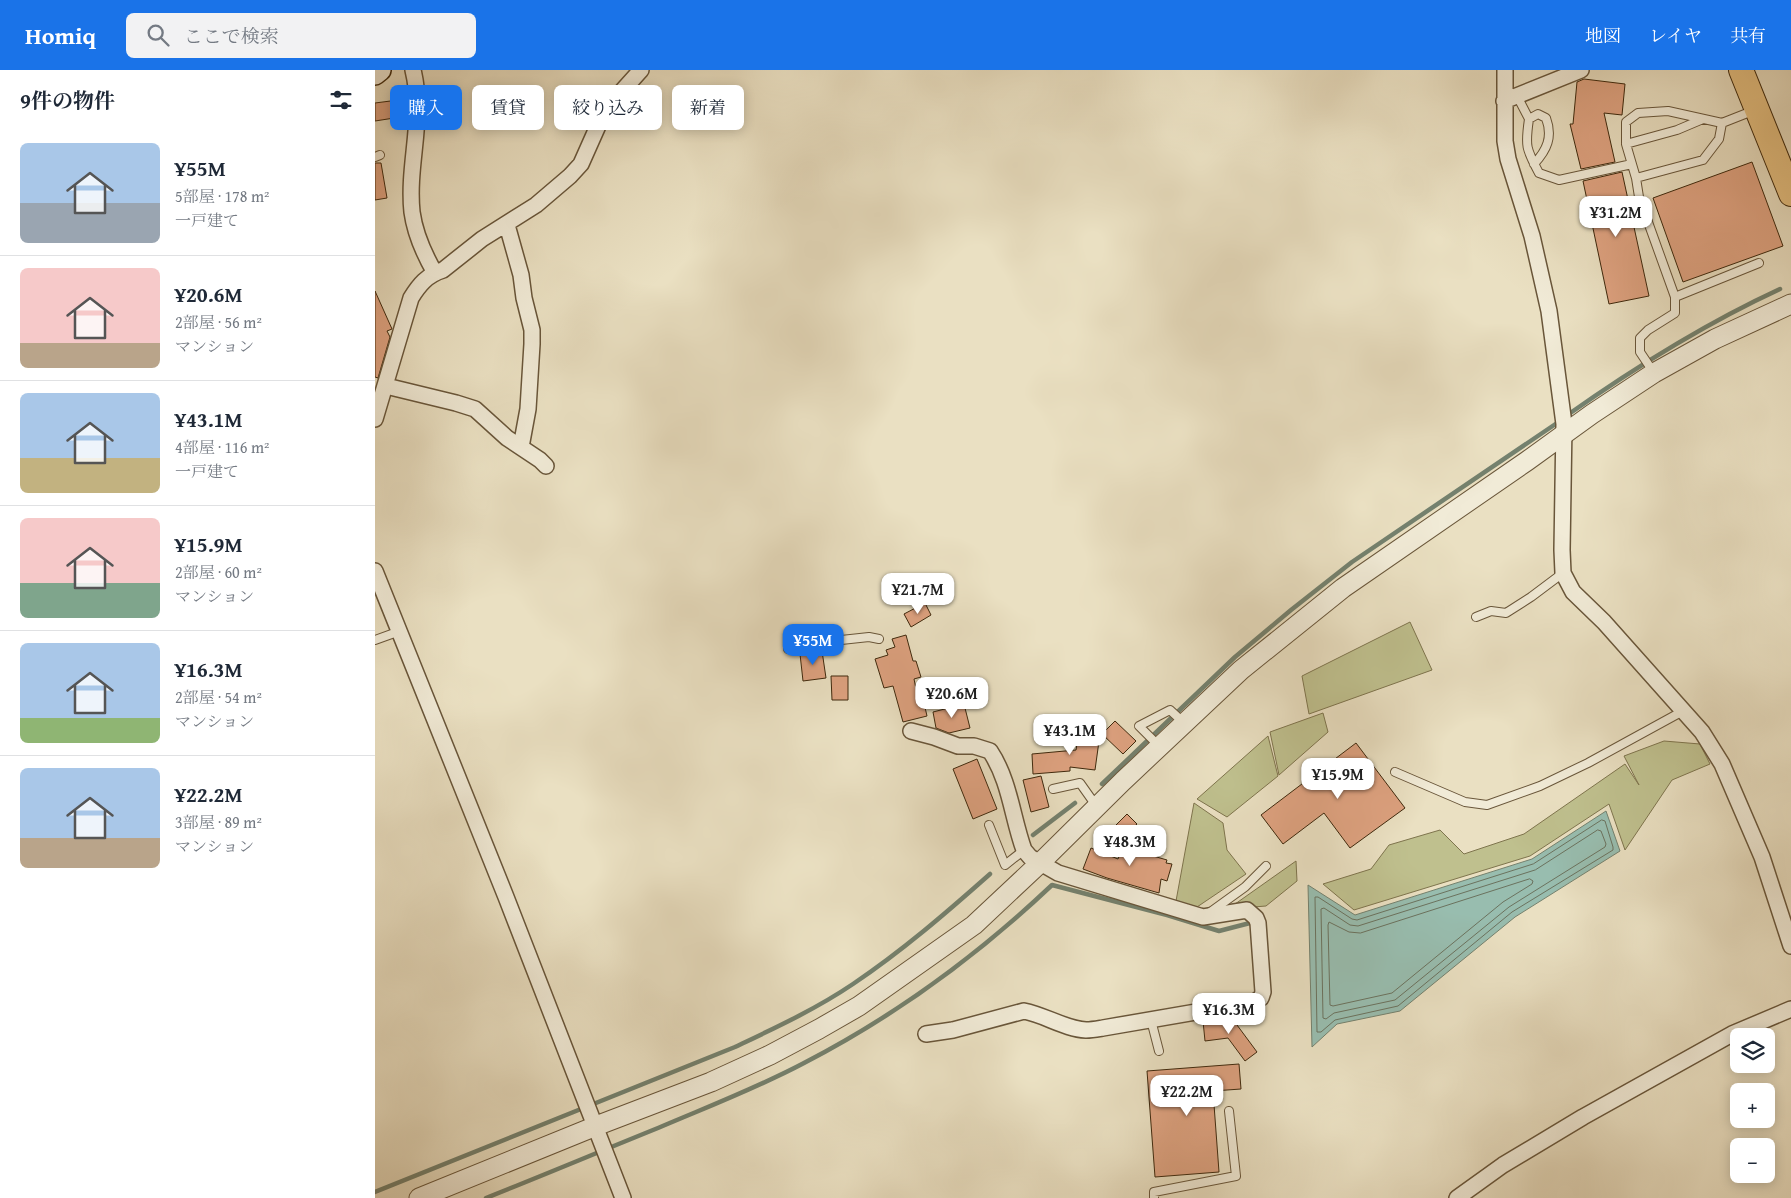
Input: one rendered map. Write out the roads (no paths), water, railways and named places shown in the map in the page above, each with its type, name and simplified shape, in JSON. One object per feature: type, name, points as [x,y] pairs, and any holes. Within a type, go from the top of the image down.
[{"type":"highway","points":[[1741,70],[1791,194]]},
{"type":"main road","points":[[375,74],[380,70]]},
{"type":"street","points":[[413,70],[418,95],[418,116],[411,189],[412,211],[415,228],[435,273]]},
{"type":"street","points":[[375,419],[411,298],[420,284],[435,273],[443,270],[482,239],[536,205],[570,176],[581,164],[605,110],[641,70]]},
{"type":"street","points":[[1505,70],[1510,98],[1505,141],[1508,159],[1533,236],[1549,311],[1563,425],[1563,573],[1573,592],[1603,622],[1702,732],[1722,764],[1762,857],[1791,946]]},
{"type":"street","points":[[1510,98],[1576,74],[1581,70]]},
{"type":"street","points":[[507,225],[521,274],[533,344],[528,409],[521,448]]},
{"type":"street","points":[[419,1198],[591,1113],[711,1082],[770,1055],[859,1006],[947,946],[974,925],[1097,807],[1154,741],[1178,717],[1241,670],[1343,588],[1563,425],[1652,370],[1791,304]]},
{"type":"street","points":[[386,386],[475,409],[507,438],[546,466]]},
{"type":"street","points":[[375,571],[591,1113],[623,1198]]},
{"type":"street","points":[[911,731],[958,746],[974,746],[990,751],[1005,781],[1024,850],[1030,857],[1058,873],[1203,917],[1247,910],[1258,924],[1263,992],[1261,998],[1254,1002],[1086,1030],[1025,1011],[953,1030],[926,1034]]},
{"type":"street","points":[[1457,1198],[1503,1165],[1583,1117],[1731,1034],[1791,1009]]},
{"type":"lane","points":[[1510,98],[1529,119]]},
{"type":"lane","points":[[1652,370],[1640,352],[1640,338],[1648,330],[1675,313],[1675,297],[1639,197],[1636,178],[1626,144],[1627,122],[1638,113],[1668,111],[1722,123],[1757,109]]},
{"type":"lane","points":[[1529,119],[1538,114],[1545,118],[1550,129],[1544,152],[1534,164]]},
{"type":"lane","points":[[1529,119],[1525,141],[1530,157],[1539,174],[1559,180],[1632,164]]},
{"type":"lane","points":[[1626,144],[1677,130],[1704,119]]},
{"type":"lane","points":[[1636,178],[1703,160],[1719,139],[1722,123]]},
{"type":"lane","points":[[1675,297],[1759,263]]},
{"type":"lane","points":[[1476,617],[1491,611],[1506,613],[1563,573]]},
{"type":"lane","points":[[375,640],[400,631]]},
{"type":"lane","points":[[789,649],[795,644],[869,637],[879,639]]},
{"type":"lane","points":[[1154,741],[1139,726],[1170,710],[1178,717]]},
{"type":"lane","points":[[1395,772],[1465,802],[1487,805],[1540,786],[1588,763],[1683,711]]},
{"type":"lane","points":[[1053,789],[1080,783],[1097,807]]},
{"type":"lane","points":[[989,825],[1005,865],[1024,850]]},
{"type":"lane","points":[[1203,917],[1245,888],[1266,866]]},
{"type":"lane","points":[[1151,1020],[1159,1051]]},
{"type":"lane","points":[[1154,1198],[1154,1192],[1236,1176],[1229,1111]]},
{"type":"water","points":[[1606,811],[1620,851],[1515,917],[1400,1011],[1337,1024],[1312,1047],[1308,885],[1355,915],[1532,859]]},
{"type":"waterway","points":[[1566,416],[1670,348],[1724,317],[1780,289]]},
{"type":"waterway","points":[[1102,784],[1235,657],[1291,610],[1352,562],[1560,421]]},
{"type":"waterway","points":[[1033,835],[1075,803]]},
{"type":"waterway","points":[[375,1192],[735,1047],[795,1018],[825,1002],[889,958],[990,874]]},
{"type":"waterway","points":[[486,1198],[732,1097],[838,1045],[903,1004],[965,960],[1052,885],[1167,915],[1219,931],[1250,923]]}]
